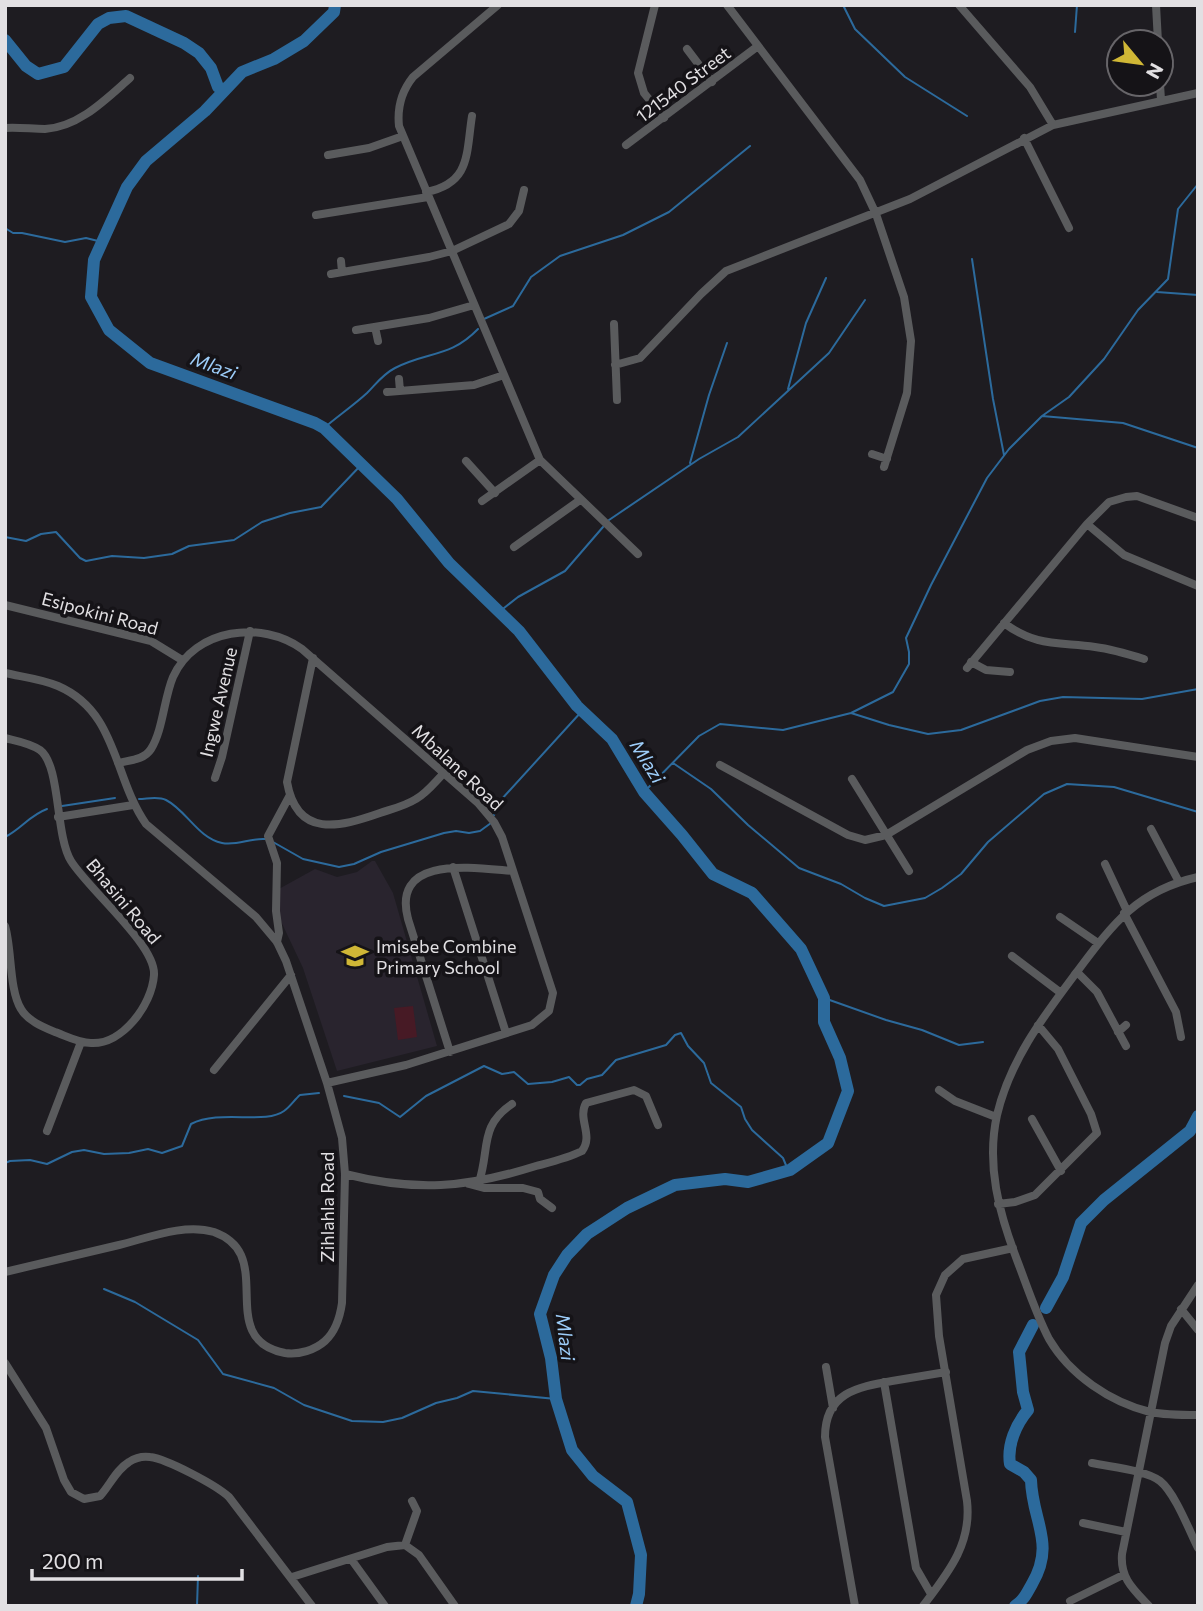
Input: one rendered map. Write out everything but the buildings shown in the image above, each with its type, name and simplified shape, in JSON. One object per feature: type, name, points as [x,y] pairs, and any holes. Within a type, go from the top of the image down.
[{"type":"street","points":[[498,5],[408,82],[398,109],[403,136],[540,460],[638,554]]},
{"type":"street","points":[[655,5],[638,73],[644,93],[664,118]]},
{"type":"street","points":[[727,5],[860,180],[876,214],[904,297],[911,341],[906,393],[885,463],[872,454]]},
{"type":"street","points":[[959,5],[1030,87],[1053,125]]},
{"type":"street","points":[[1155,28],[1156,5]]},
{"type":"street","name":"121540 Street","points":[[626,145],[758,46]]},
{"type":"street","points":[[687,49],[712,82]]},
{"type":"street","points":[[5,128],[46,129],[75,121],[130,78]]},
{"type":"street","points":[[615,365],[635,360],[644,354],[726,271],[876,214],[1053,125],[1198,93]]},
{"type":"street","points":[[316,215],[442,189],[458,177],[463,168],[472,116]]},
{"type":"street","points":[[328,155],[369,148],[403,136]]},
{"type":"street","points":[[1024,138],[1069,228]]},
{"type":"street","points":[[331,274],[452,251],[509,224],[519,211],[524,190]]},
{"type":"street","points":[[341,261],[342,272]]},
{"type":"street","points":[[356,330],[438,317],[474,305]]},
{"type":"street","points":[[614,324],[617,400]]},
{"type":"street","points":[[375,327],[377,341]]},
{"type":"street","points":[[387,392],[474,385],[504,375]]},
{"type":"street","points":[[399,379],[400,391]]},
{"type":"street","points":[[482,501],[540,460]]},
{"type":"street","points":[[466,461],[495,492]]},
{"type":"street","points":[[1010,672],[969,665],[1087,524],[1109,502],[1130,496],[1144,498],[1198,519]]},
{"type":"street","points":[[514,547],[580,500]]},
{"type":"street","points":[[1087,524],[1124,555],[1198,586]]},
{"type":"street","name":"Esipokini Road","points":[[5,605],[150,641],[182,660]]},
{"type":"street","points":[[1004,623],[1031,639],[1136,652],[1144,659]]},
{"type":"street","name":"Mbalane Road","points":[[182,660],[214,639],[233,632],[250,631],[279,636],[296,644],[478,803],[494,822],[502,837],[554,998],[549,1011],[540,1021],[450,1052],[327,1083]]},
{"type":"street","name":"Ingwe Avenue","points":[[215,778],[250,631]]},
{"type":"street","points":[[313,658],[287,782],[290,795],[300,811],[312,821],[325,825],[344,825],[414,801],[444,773]]},
{"type":"street","points":[[118,763],[143,756],[153,746],[169,688],[182,660]]},
{"type":"street","name":"Zihlahla Road","points":[[5,673],[55,685],[83,702],[106,730],[133,805],[153,833],[256,917],[277,942],[291,975],[327,1083],[339,1125],[345,1174],[340,1318],[326,1340],[306,1351],[282,1352],[264,1343],[257,1336],[248,1320],[246,1276],[240,1252],[226,1238],[208,1230],[189,1230],[142,1238],[5,1272]]},
{"type":"street","name":"Bhasini Road","points":[[5,738],[29,744],[44,754],[53,776],[58,817],[67,851],[74,864],[142,943],[154,967],[149,993],[125,1030],[109,1040],[92,1044],[81,1042]]},
{"type":"street","points":[[720,765],[848,835],[865,840],[886,835],[1027,750],[1051,741],[1075,738],[1198,757]]},
{"type":"street","points":[[852,779],[909,871]]},
{"type":"street","points":[[277,942],[277,863],[268,836],[290,795]]},
{"type":"street","points":[[58,817],[133,805]]},
{"type":"street","points":[[1151,829],[1179,882]]},
{"type":"street","points":[[1105,864],[1125,912],[1176,1012],[1181,1037]]},
{"type":"street","points":[[453,867],[506,1033]]},
{"type":"street","points":[[450,1052],[405,902],[407,892],[416,880],[434,870],[453,867],[513,871]]},
{"type":"street","points":[[1198,877],[1150,895],[1125,912],[1061,993],[1038,1025],[1009,1075],[996,1117],[993,1160],[998,1203],[1013,1248],[1041,1322],[1062,1357],[1077,1373],[1105,1394],[1151,1412],[1198,1415]]},
{"type":"street","points":[[1060,916],[1098,943]]},
{"type":"street","points":[[5,926],[20,1008],[32,1021],[81,1042],[47,1131]]},
{"type":"street","points":[[1012,956],[1061,993]]},
{"type":"street","points":[[1077,972],[1097,992],[1126,1046]]},
{"type":"street","points":[[214,1070],[291,975]]},
{"type":"street","points":[[998,1203],[1035,1195],[1096,1135],[1097,1128],[1058,1049],[1038,1025]]},
{"type":"street","points":[[1118,1032],[1126,1026]]},
{"type":"street","points":[[939,1090],[955,1101],[996,1117]]},
{"type":"street","points":[[345,1174],[396,1185],[478,1182],[526,1169],[582,1151],[587,1139],[582,1110],[586,1102],[638,1091],[648,1101],[658,1125]]},
{"type":"street","points":[[478,1182],[489,1129],[501,1112],[512,1104]]},
{"type":"street","points":[[1032,1119],[1061,1171]]},
{"type":"street","points":[[467,1183],[484,1188],[527,1189],[538,1192],[540,1199],[552,1208]]},
{"type":"street","points":[[923,1606],[961,1550],[968,1524],[967,1501],[936,1310],[936,1295],[950,1268],[963,1259],[1013,1248]]},
{"type":"street","points":[[1149,1606],[1123,1575],[1121,1562],[1137,1473],[1168,1334],[1198,1285]]},
{"type":"street","points":[[1181,1309],[1198,1330]]},
{"type":"street","points":[[5,1363],[46,1428],[64,1480],[75,1495],[84,1499],[100,1496],[121,1468],[132,1460],[156,1458],[218,1488],[229,1497],[312,1606]]},
{"type":"street","points":[[826,1367],[833,1408]]},
{"type":"street","points":[[855,1606],[825,1437],[826,1424],[833,1408],[844,1395],[855,1388],[946,1372]]},
{"type":"street","points":[[884,1382],[914,1557],[919,1576],[932,1594]]},
{"type":"street","points":[[1092,1463],[1158,1480],[1165,1486],[1198,1548]]},
{"type":"street","points":[[405,1545],[417,1511],[412,1501]]},
{"type":"street","points":[[1083,1522],[1126,1532]]},
{"type":"street","points":[[292,1577],[387,1547],[405,1545],[419,1555],[456,1606]]},
{"type":"street","points":[[351,1559],[385,1606]]},
{"type":"street","points":[[1070,1601],[1123,1575]]},
{"type":"shaded area","name":"Imisebe Combine Primary School","points":[[375,861],[393,893],[437,1046],[337,1071],[303,968],[277,913],[277,890],[315,869],[337,877],[357,872]]},
{"type":"shaded area","points":[[413,1006],[417,1037],[398,1040],[394,1008]]},
{"type":"waterway","name":"Mlazi","points":[[335,5],[334,12],[304,41],[274,59],[242,72],[205,111],[146,161],[127,187],[94,260],[91,297],[109,330],[150,363],[315,423],[324,428],[397,499],[449,563],[519,631],[577,706],[612,739],[644,792],[713,874],[752,893],[801,949],[824,998],[824,1022],[840,1058],[848,1091],[828,1143],[790,1170],[748,1182],[725,1179],[675,1185],[627,1208],[587,1234],[567,1255],[554,1275],[540,1314],[551,1358],[556,1399],[572,1450],[593,1476],[627,1502],[641,1555],[636,1606]]},
{"type":"waterway","points":[[843,5],[855,29],[905,77],[967,116]]},
{"type":"waterway","points":[[1075,32],[1077,5]]},
{"type":"waterway","points":[[5,40],[26,66],[38,74],[64,67],[98,24],[109,18],[126,16],[184,43],[199,53],[211,68],[218,87],[225,90]]},
{"type":"waterway","points":[[484,319],[513,306],[531,277],[560,256],[623,235],[669,212],[750,146]]},
{"type":"waterway","points":[[644,792],[699,736],[720,724],[783,730],[851,713],[893,692],[909,664],[906,638],[987,478],[1009,449],[1042,416],[1069,397],[1104,359],[1138,310],[1168,279],[1178,209],[1198,184]]},
{"type":"waterway","points":[[5,228],[13,233],[65,242],[86,238],[102,242]]},
{"type":"waterway","points":[[972,259],[1004,455]]},
{"type":"waterway","points":[[788,389],[806,323],[826,278]]},
{"type":"waterway","points":[[1157,292],[1198,295]]},
{"type":"waterway","points":[[609,520],[699,459],[738,437],[829,353],[865,300]]},
{"type":"waterway","points":[[324,428],[391,370],[448,350],[478,329]]},
{"type":"waterway","points":[[690,463],[727,343]]},
{"type":"waterway","points":[[1042,416],[1123,423],[1198,448]]},
{"type":"waterway","points":[[5,537],[26,541],[41,534],[56,532],[86,561],[112,556],[144,558],[172,554],[189,546],[234,540],[262,522],[321,507],[362,464]]},
{"type":"waterway","points":[[499,612],[518,597],[565,571],[603,527]]},
{"type":"waterway","points":[[851,713],[928,734],[961,730],[1040,701],[1063,697],[1142,699],[1198,689]]},
{"type":"waterway","points":[[494,815],[500,801],[582,711]]},
{"type":"waterway","points":[[673,763],[711,789],[799,868],[841,884],[884,906],[925,898],[942,888],[961,874],[988,842],[1044,794],[1067,784],[1114,787],[1198,812]]},
{"type":"waterway","points":[[62,806],[115,798]]},
{"type":"waterway","points":[[139,799],[166,800],[206,836],[222,843],[265,839]]},
{"type":"waterway","points":[[5,837],[47,809]]},
{"type":"waterway","points":[[273,842],[303,859],[339,867],[444,833],[480,831],[491,823]]},
{"type":"waterway","points":[[824,998],[959,1045],[983,1042]]},
{"type":"waterway","points":[[344,1096],[379,1103],[400,1117],[426,1096],[484,1066],[502,1074],[514,1072],[528,1084],[569,1077],[580,1085],[587,1079],[602,1075],[616,1060],[666,1045],[675,1035],[681,1033],[688,1046],[704,1063],[711,1083],[741,1107],[752,1130],[783,1158],[788,1170]]},
{"type":"waterway","points":[[5,1163],[30,1160],[47,1164],[72,1152],[84,1150],[104,1154],[148,1149],[162,1153],[182,1146],[191,1124],[215,1118],[276,1115],[300,1095],[319,1093]]},
{"type":"waterway","points":[[1046,1308],[1063,1277],[1081,1223],[1104,1200],[1190,1131],[1198,1116]]},
{"type":"waterway","points":[[104,1289],[135,1302],[198,1340],[223,1374],[274,1388],[304,1405],[352,1421],[383,1422],[402,1418],[473,1391],[556,1399]]},
{"type":"waterway","points":[[1015,1606],[1032,1584],[1042,1556],[1041,1532],[1031,1480],[1024,1472],[1010,1464],[1009,1457],[1013,1435],[1028,1410],[1023,1392],[1019,1352],[1033,1325]]},
{"type":"waterway","points":[[197,1606],[198,1576]]},
{"type":"place","name":"Imisebe Combine Primary School","points":[[355,956]]}]
